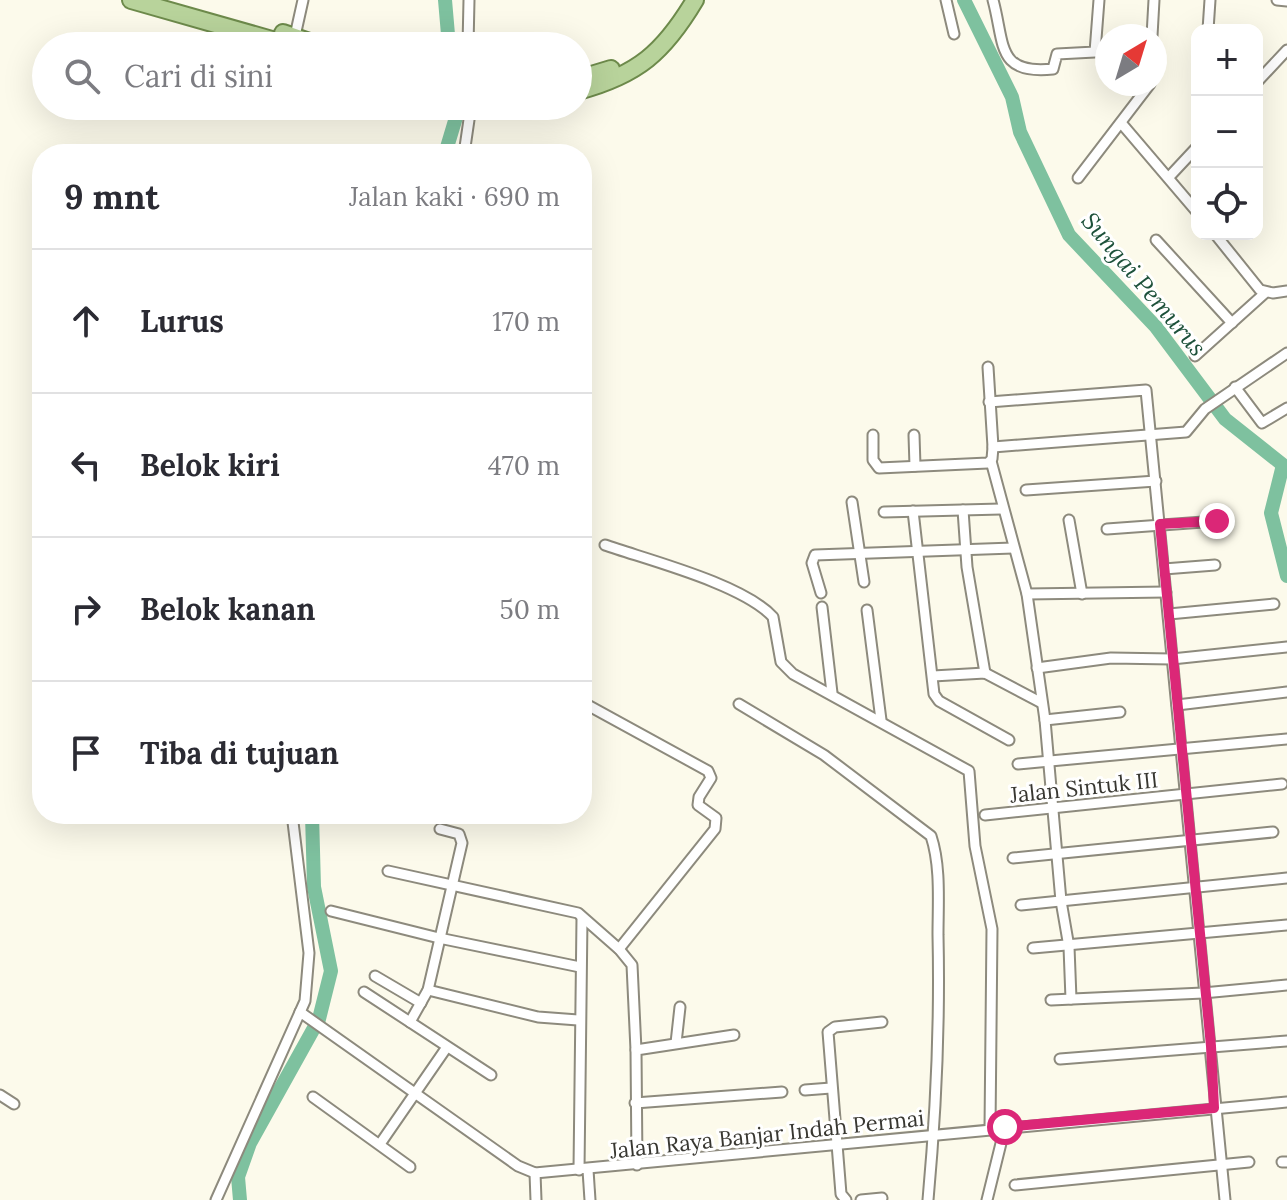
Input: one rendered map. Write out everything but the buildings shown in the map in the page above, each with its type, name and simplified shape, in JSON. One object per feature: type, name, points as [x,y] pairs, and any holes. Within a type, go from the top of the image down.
[{"type":"main road","points":[[131,0],[258,32]]},
{"type":"main road","points":[[170,0],[267,32]]},
{"type":"main road","points":[[592,80],[649,50],[664,36],[685,0]]},
{"type":"main road","points":[[592,82],[626,74],[657,54],[672,38],[695,0]]},
{"type":"street","points":[[296,32],[303,0]]},
{"type":"street","points":[[468,32],[469,0]]},
{"type":"street","points":[[946,0],[954,34]]},
{"type":"street","points":[[993,0],[1009,61],[1017,68],[1052,70],[1057,54],[1095,52],[1099,0]]},
{"type":"street","points":[[1153,24],[1154,0]]},
{"type":"street","points":[[1208,24],[1210,0]]},
{"type":"street","points":[[1277,0],[1287,1]]},
{"type":"street","points":[[1263,76],[1287,50]]},
{"type":"street","points":[[1078,178],[1142,96]]},
{"type":"street","points":[[465,144],[469,120]]},
{"type":"street","points":[[1122,124],[1191,204]]},
{"type":"street","points":[[1169,177],[1191,153]]},
{"type":"street","points":[[1156,240],[1232,323]]},
{"type":"street","points":[[1220,240],[1256,287],[1265,293]]},
{"type":"street","points":[[1195,356],[1265,293],[1287,291]]},
{"type":"street","points":[[993,447],[1151,438],[1186,432],[1205,409],[1224,394],[1287,353]]},
{"type":"street","points":[[988,367],[993,447],[991,461],[1002,500],[1001,509],[1027,594],[1040,702],[1045,720],[1061,901],[1069,947],[1071,999]]},
{"type":"street","points":[[1235,387],[1262,423],[1287,408]]},
{"type":"street","points":[[989,402],[1146,390],[1225,1200]]},
{"type":"street","points":[[873,435],[876,467],[991,461]]},
{"type":"street","points":[[914,435],[915,466]]},
{"type":"street","points":[[1026,490],[1156,481]]},
{"type":"street","points":[[852,502],[864,582]]},
{"type":"street","points":[[884,512],[1001,509]]},
{"type":"street","points":[[963,510],[965,549],[985,673]]},
{"type":"street","points":[[913,511],[915,551],[939,701],[1009,740]]},
{"type":"street","points":[[1069,520],[1082,594]]},
{"type":"street","points":[[1107,529],[1217,521]]},
{"type":"street","points":[[605,545],[691,574],[761,606],[773,617],[785,668],[964,767],[970,777],[975,846],[992,929],[990,1129]]},
{"type":"street","points":[[821,593],[813,557],[1013,548]]},
{"type":"street","points":[[1164,569],[1215,565]]},
{"type":"street","points":[[1027,594],[1166,592]]},
{"type":"street","points":[[1169,614],[1274,604]]},
{"type":"street","points":[[822,607],[832,693]]},
{"type":"street","points":[[867,610],[881,720]]},
{"type":"street","points":[[1037,668],[1111,658],[1172,659],[1287,647]]},
{"type":"street","points":[[933,676],[985,673],[1040,702]]},
{"type":"street","points":[[1177,705],[1287,692]]},
{"type":"street","points":[[739,704],[824,755],[931,836],[938,889],[939,951],[934,1135],[928,1200]]},
{"type":"street","points":[[592,708],[711,774],[697,800],[698,805],[716,818],[715,829],[619,949]]},
{"type":"street","points":[[1045,720],[1120,712]]},
{"type":"street","points":[[1018,764],[1287,739]]},
{"type":"street","name":"Jalan Sintuk III","points":[[985,815],[1282,784]]},
{"type":"street","points":[[216,1200],[304,1014],[309,953],[293,824]]},
{"type":"street","points":[[410,1022],[428,990],[462,837],[440,829]]},
{"type":"street","points":[[1013,858],[1273,832]]},
{"type":"street","points":[[388,871],[570,910],[619,949],[633,970],[637,1165]]},
{"type":"street","points":[[1021,905],[1287,878]]},
{"type":"street","points":[[331,911],[439,938],[580,967]]},
{"type":"street","points":[[582,918],[578,1020],[583,1170],[590,1200]]},
{"type":"street","points":[[1033,948],[1287,925]]},
{"type":"street","points":[[375,976],[421,1003]]},
{"type":"street","points":[[1051,1000],[1203,993],[1287,985]]},
{"type":"street","points":[[428,990],[538,1017],[578,1020]]},
{"type":"street","points":[[364,992],[491,1075]]},
{"type":"street","points":[[676,1043],[680,1007]]},
{"type":"street","points":[[304,1014],[518,1166],[535,1173],[536,1200]]},
{"type":"street","points":[[846,1200],[841,1194],[829,1030],[882,1022]]},
{"type":"street","points":[[636,1050],[734,1035]]},
{"type":"street","points":[[1060,1059],[1287,1041]]},
{"type":"street","points":[[380,1144],[447,1047]]},
{"type":"street","points":[[805,1090],[831,1088]]},
{"type":"street","points":[[635,1103],[782,1092]]},
{"type":"street","points":[[0,1095],[14,1104]]},
{"type":"street","points":[[313,1097],[410,1167]]},
{"type":"street","name":"Jalan Raya Banjar Indah Permai","points":[[535,1173],[1287,1102]]},
{"type":"street","points":[[987,1200],[1005,1127]]},
{"type":"street","points":[[1015,1185],[1249,1162]]},
{"type":"street","points":[[861,1200],[882,1198]]},
{"type":"waterway","points":[[445,0],[448,32]]},
{"type":"waterway","name":"Sungai Pemurus","points":[[964,0],[1012,97],[1020,132],[1069,235],[1156,327],[1225,419],[1283,465],[1271,513],[1287,576]]},
{"type":"waterway","points":[[448,144],[455,120]]},
{"type":"waterway","points":[[240,1200],[238,1177],[250,1143],[319,1019],[331,971],[314,887],[312,824]]},
{"type":"route","points":[[1005,1127],[1214,1108],[1211,1046],[1203,993],[1160,524],[1217,521]]}]
